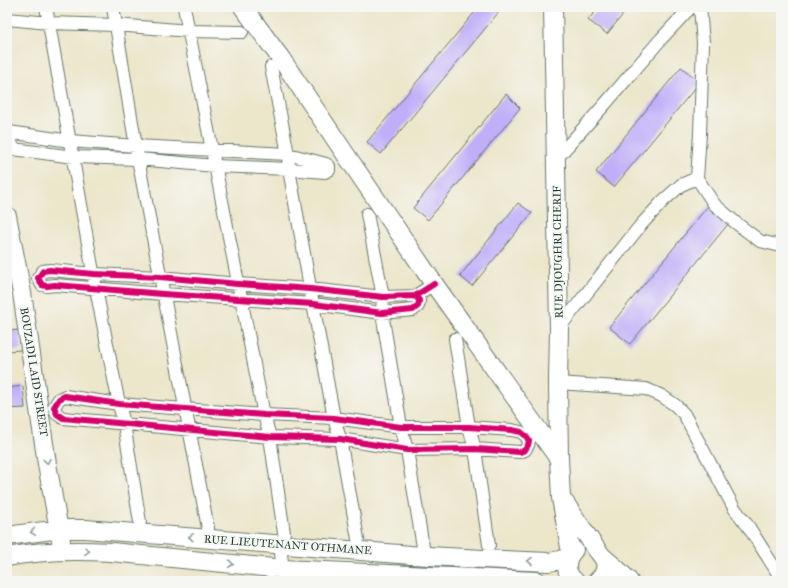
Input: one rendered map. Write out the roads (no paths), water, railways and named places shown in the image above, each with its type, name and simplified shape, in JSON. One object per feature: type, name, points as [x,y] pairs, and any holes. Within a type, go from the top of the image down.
[{"type":"main road","points":[[243,7],[282,60],[434,284],[559,459]]},
{"type":"main road","name":"RUE DJOUGHRI CHERIF","points":[[554,7],[559,328],[559,459],[561,498],[569,555],[566,565],[568,572],[575,581]]},
{"type":"main road","name":"BOUZADI LAID STREET","points":[[7,216],[22,293],[47,464],[62,550]]},
{"type":"main road","points":[[561,498],[600,553],[605,564],[601,580]]},
{"type":"main road","name":"RUE LIEUTENANT OTHMANE","points":[[7,536],[59,529],[85,529],[282,539],[389,552],[486,552],[549,562],[561,560],[582,546],[590,546],[600,553]]},
{"type":"main road","name":"RUE LIEUTENANT OTHMANE","points":[[7,557],[35,552],[62,550],[111,552],[284,575],[537,581]]},
{"type":"main road","points":[[411,578],[417,551]]},
{"type":"main road","points":[[389,552],[390,577]]},
{"type":"main road","points":[[600,553],[630,581]]},
{"type":"street","points":[[46,7],[74,157],[96,289],[118,404],[124,424],[140,522]]},
{"type":"street","points":[[113,7],[138,159],[208,528]]},
{"type":"street","points":[[184,7],[264,415],[270,437],[282,539],[284,575]]},
{"type":"street","points":[[556,159],[691,7]]},
{"type":"street","points":[[700,7],[703,43],[697,178],[714,204],[736,223],[760,241],[781,246]]},
{"type":"street","points":[[7,19],[49,23],[116,25],[189,31],[242,32]]},
{"type":"street","points":[[271,67],[288,154],[289,169],[310,289],[358,539]]},
{"type":"street","points":[[9,132],[70,141],[136,146],[288,154],[326,164],[329,166],[329,170],[325,172],[215,166],[138,159],[74,157],[13,149],[9,132]]},
{"type":"street","points":[[326,164],[344,152]]},
{"type":"street","points":[[559,328],[640,226],[663,201],[681,185],[697,178]]},
{"type":"street","points":[[367,214],[383,297],[382,313],[401,427],[407,450],[417,551]]},
{"type":"street","points":[[415,296],[419,302],[418,306],[413,310],[382,313],[313,304],[55,285],[47,286],[42,285],[38,278],[43,272],[50,270],[310,289],[383,297],[415,296],[434,284]]},
{"type":"street","points":[[454,339],[469,427],[475,449],[486,552],[482,580]]},
{"type":"street","points":[[558,383],[646,389],[662,396],[675,405],[684,414],[734,508],[748,526],[781,578]]},
{"type":"street","points":[[65,396],[118,404],[185,409],[264,415],[334,418],[401,427],[469,427],[512,430],[521,432],[526,436],[528,445],[525,450],[520,452],[475,449],[407,450],[340,439],[270,437],[63,418],[57,414],[54,407],[59,399],[65,396]]}]
